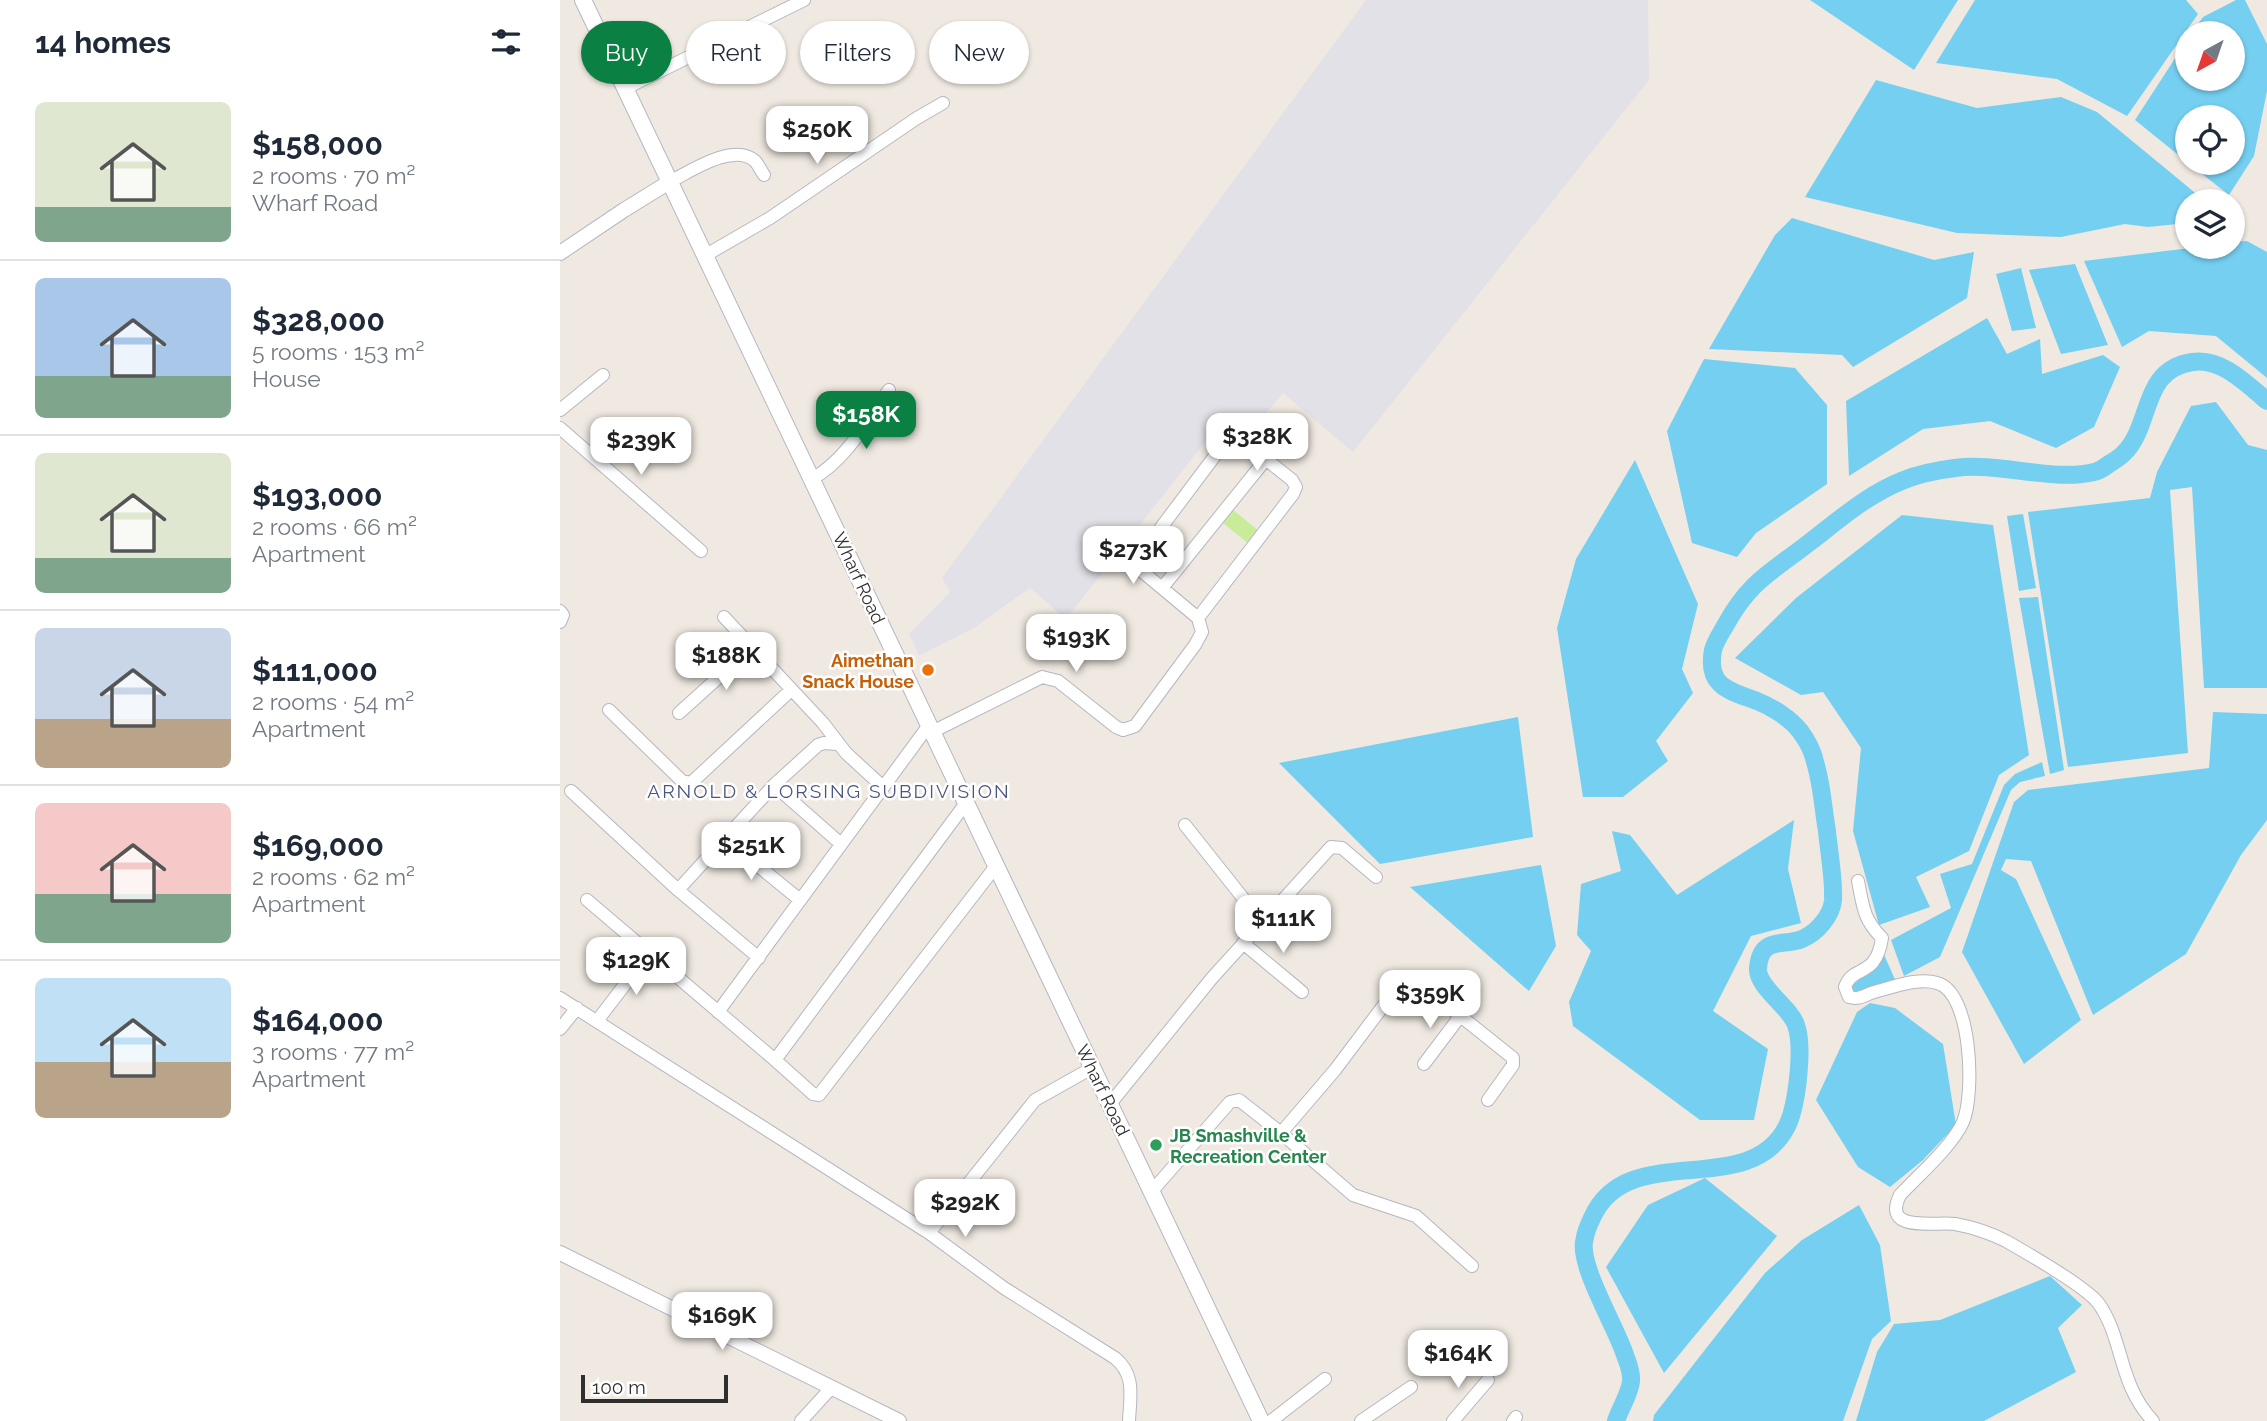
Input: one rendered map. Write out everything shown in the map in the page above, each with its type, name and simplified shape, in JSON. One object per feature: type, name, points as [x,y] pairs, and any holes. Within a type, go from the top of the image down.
[{"type":"main road","name":"Wharf Road","points":[[583,0],[1261,1421]]},
{"type":"street","points":[[626,88],[804,0]]},
{"type":"street","points":[[706,256],[770,218],[943,103]]},
{"type":"street","points":[[560,254],[671,181],[719,157],[729,155],[754,160],[764,175]]},
{"type":"street","points":[[560,410],[603,375]]},
{"type":"street","points":[[812,479],[841,457],[889,390]]},
{"type":"street","points":[[560,428],[701,551]]},
{"type":"street","points":[[718,1012],[883,787],[930,728],[1042,677],[1058,681],[1115,727],[1123,730],[1135,726],[1202,632],[1198,618],[1138,568],[1136,561],[1226,441],[1238,437],[1295,483],[1296,490],[1198,618]]},
{"type":"street","points":[[1162,588],[1266,459]]},
{"type":"street","points":[[560,611],[563,615],[560,622]]},
{"type":"street","points":[[724,617],[828,729],[837,744],[883,787]]},
{"type":"street","points":[[679,713],[751,648]]},
{"type":"street","points":[[609,710],[682,781],[691,783],[791,690]]},
{"type":"street","points":[[678,890],[774,785],[821,743],[837,744]]},
{"type":"street","points":[[774,785],[841,844]]},
{"type":"street","points":[[571,791],[678,890],[759,958]]},
{"type":"street","points":[[775,1060],[966,803]]},
{"type":"street","points":[[1185,825],[1262,922]]},
{"type":"street","points":[[724,838],[800,900]]},
{"type":"street","points":[[1110,1104],[1243,943],[1331,847],[1342,848],[1376,877]]},
{"type":"street","points":[[587,900],[813,1094],[819,1095],[996,866]]},
{"type":"street","points":[[1858,881],[1864,915],[1882,938],[1878,958],[1870,967],[1847,982],[1845,987],[1849,997],[1859,999],[1872,993],[1926,980],[1941,983],[1953,992],[1960,1009],[1970,1059],[1969,1102],[1964,1120],[1957,1133],[1900,1195],[1896,1206],[1897,1213],[1909,1223],[1961,1225],[2003,1240],[2085,1291],[2099,1303],[2130,1387],[2153,1421]]},
{"type":"street","points":[[1243,943],[1302,992]]},
{"type":"street","points":[[597,1021],[649,953]]},
{"type":"street","points":[[1281,1133],[1342,1061],[1402,981],[1411,978],[1513,1058],[1513,1065],[1488,1100]]},
{"type":"street","points":[[560,998],[929,1233],[1004,1288],[1122,1363],[1130,1378],[1129,1421]]},
{"type":"street","points":[[560,1028],[577,1008]]},
{"type":"street","points":[[1424,1064],[1461,1015]]},
{"type":"street","points":[[929,1233],[1035,1100],[1092,1068]]},
{"type":"street","points":[[1152,1191],[1234,1100],[1244,1103],[1353,1195],[1416,1216],[1472,1266]]},
{"type":"street","points":[[560,1253],[832,1387],[882,1418],[900,1421]]},
{"type":"street","points":[[1271,1421],[1325,1379]]},
{"type":"street","points":[[1453,1421],[1488,1380]]},
{"type":"street","points":[[801,1421],[832,1387]]},
{"type":"street","points":[[1361,1421],[1410,1387]]},
{"type":"shaded area","points":[[1366,0],[1648,0],[1649,80],[1353,452],[1283,393],[1247,436],[1224,418],[1066,619],[1030,588],[974,628],[919,656],[909,634],[950,592],[942,578]]},
{"type":"green space","points":[[1233,510],[1259,531],[1249,544],[1223,523]]},
{"type":"water","points":[[1810,0],[1958,0],[1914,70]]},
{"type":"water","points":[[1975,0],[2186,0],[2198,14],[2193,21],[2175,21],[2175,47],[2127,116],[2057,79],[1936,63]]},
{"type":"water","points":[[2236,0],[2245,0],[2267,44],[2267,91],[2254,156],[2245,170],[2245,105],[2175,105],[2175,152],[2135,120],[2175,58],[2175,91],[2245,91],[2245,21],[2200,21]]},
{"type":"water","points":[[1876,80],[1977,108],[2061,97],[2097,112],[2190,189],[2175,189],[2175,224],[2148,227],[2125,224],[2061,237],[1957,233],[1805,197]]},
{"type":"water","points":[[2203,175],[2242,175],[2233,189],[2221,189]]},
{"type":"water","points":[[1792,218],[1934,260],[1974,252],[1967,298],[1853,367],[1842,355],[1709,349],[1775,235]]},
{"type":"water","points":[[2245,241],[2267,252],[2267,378],[2216,336],[2149,331],[2122,347],[2084,261],[2175,250],[2175,259],[2245,259]]},
{"type":"water","points":[[2075,264],[2108,345],[2061,354],[2029,270]]},
{"type":"water","points":[[2021,268],[2036,328],[2012,331],[1996,274]]},
{"type":"water","points":[[1987,318],[2007,354],[2040,339],[2042,374],[2103,355],[2120,367],[2094,427],[2056,448],[1990,421],[1923,429],[1849,476],[1846,401]]},
{"type":"water","points":[[1704,359],[1795,368],[1827,405],[1827,484],[1756,533],[1737,557],[1692,543],[1667,431]]},
{"type":"water","points":[[2216,402],[2248,445],[2267,450],[2267,688],[2204,688],[2192,487],[2170,490],[2188,753],[2068,767],[2028,512],[2150,498],[2157,472],[2191,406]]},
{"type":"water","points":[[1635,460],[1698,604],[1682,669],[1693,693],[1656,741],[1668,761],[1623,797],[1583,797],[1557,628],[1576,559]]},
{"type":"water","points":[[2023,514],[2036,588],[2019,591],[2007,516]]},
{"type":"water","points":[[1902,515],[1993,525],[2029,755],[1999,775],[1969,851],[1916,877],[1930,907],[1879,925],[1853,831],[1861,748],[1823,692],[1801,695],[1735,658],[1796,598]]},
{"type":"water","points":[[2038,597],[2064,770],[2050,774],[2019,598]]},
{"type":"water","points":[[2213,712],[2267,714],[2267,820],[2241,855],[2186,954],[2093,1015],[2031,861],[2006,859],[2001,870],[2016,879],[2081,1020],[2024,1064],[1962,952],[2014,802],[2028,790],[2209,768]]},
{"type":"water","points":[[1518,717],[1533,837],[1380,864],[1279,763]]},
{"type":"water","points":[[2042,762],[2045,776],[2020,782],[2011,790],[1940,957],[1904,976],[1891,940],[1951,908],[1940,874],[1972,864],[2004,785],[2015,774]]},
{"type":"water","points":[[1794,820],[1788,869],[1801,923],[1751,936],[1713,1011],[1768,1049],[1754,1120],[1700,1120],[1573,1026],[1569,1002],[1591,951],[1577,935],[1581,884],[1621,871],[1612,831],[1630,835],[1677,895]]},
{"type":"water","points":[[1541,865],[1556,946],[1529,991],[1410,887]]},
{"type":"water","points":[[1882,950],[1900,991],[1858,999],[1849,989],[1868,971]]},
{"type":"water","points":[[1870,1003],[1895,1008],[1943,1044],[1956,1125],[1923,1160],[1890,1187],[1858,1167],[1816,1100],[1857,1012]]},
{"type":"water","points":[[1705,1178],[1777,1236],[1664,1373],[1606,1267],[1648,1205]]},
{"type":"water","points":[[1859,1205],[1880,1245],[1891,1321],[1872,1339],[1843,1421],[1653,1421],[1654,1415],[1765,1273],[1802,1240]]},
{"type":"water","points":[[2050,1276],[2082,1305],[2058,1328],[2076,1372],[1984,1421],[1856,1421],[1877,1352],[1894,1324],[1940,1320]]},
{"type":"waterway","points":[[1616,1421],[1629,1391],[1631,1374],[1587,1267],[1584,1242],[1592,1218],[1609,1194],[1632,1180],[1744,1162],[1768,1150],[1786,1128],[1798,1077],[1798,1035],[1793,1018],[1759,976],[1760,958],[1763,951],[1774,944],[1802,939],[1813,932],[1827,917],[1833,900],[1821,787],[1809,746],[1800,731],[1786,717],[1763,703],[1722,686],[1713,672],[1714,647],[1734,610],[1753,587],[1773,570],[1878,492],[1904,480],[1936,471],[1972,467],[2061,475],[2102,469],[2121,455],[2132,442],[2155,387],[2175,367],[2192,362],[2213,364],[2233,373],[2267,401]]},
{"type":"place","name":"Aimethan Snack House","points":[[928,670]]},
{"type":"place","name":"JB Smashville & Recreation Center","points":[[1156,1145]]},
{"type":"district","name":"ARNOLD & LORSING SUBDIVISION","points":[[829,791]]}]
